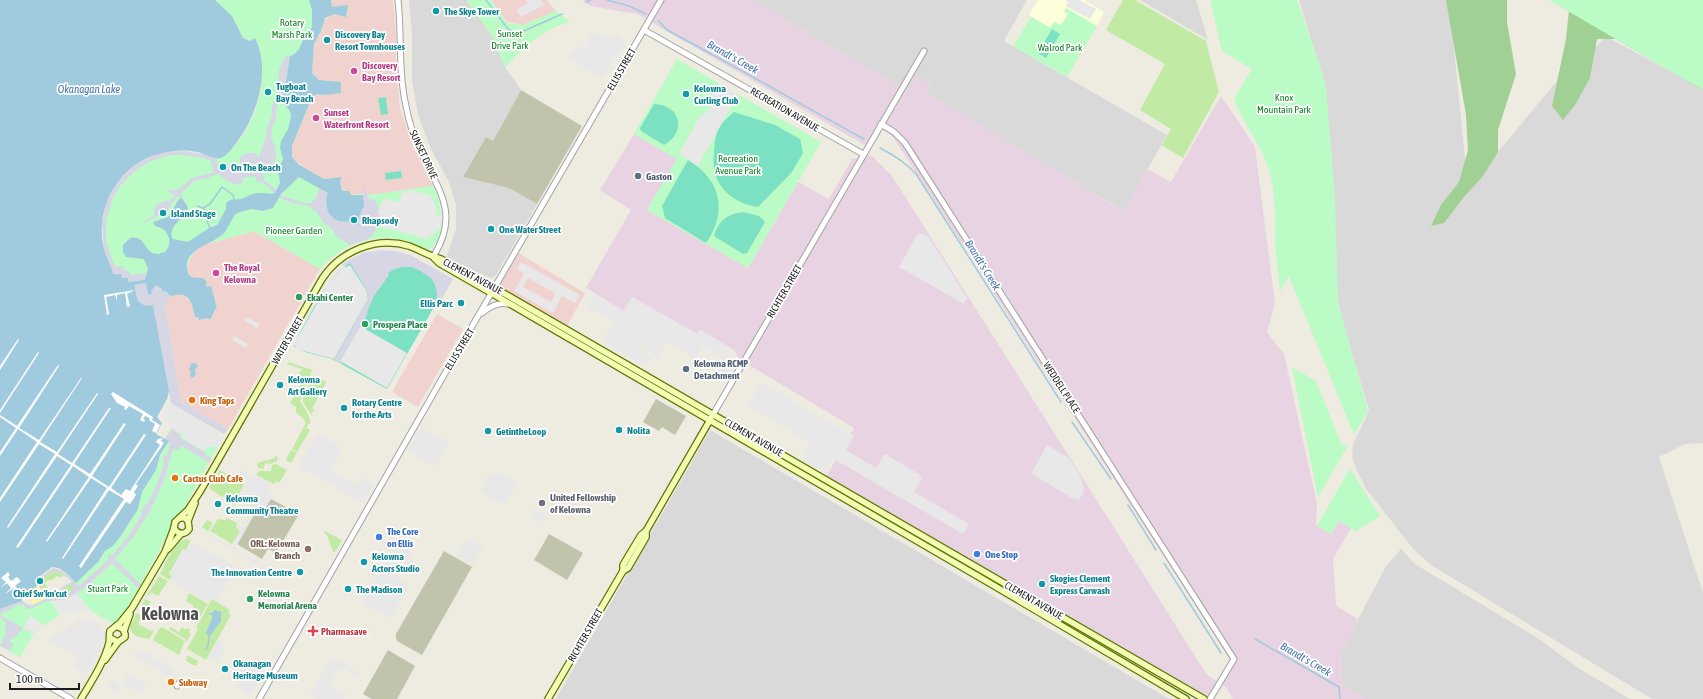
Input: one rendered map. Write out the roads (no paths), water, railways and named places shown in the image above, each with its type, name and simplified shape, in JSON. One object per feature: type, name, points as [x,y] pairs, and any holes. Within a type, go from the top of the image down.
[{"type":"main road","name":"WATER STREET","points":[[181,518],[201,490],[322,279],[332,266],[344,256],[357,249],[381,243],[408,246],[434,257]]},
{"type":"main road","name":"CLEMENT AVENUE","points":[[434,257],[441,259],[495,288],[1204,699]]},
{"type":"main road","name":"CLEMENT AVENUE","points":[[434,257],[439,263],[1186,699]]},
{"type":"main road","name":"RICHTER STREET","points":[[548,699],[622,571],[623,565],[641,534],[646,531],[710,420]]},
{"type":"main road","name":"WATER STREET","points":[[188,521],[201,490]]},
{"type":"main road","points":[[81,699],[110,642],[110,631],[120,623],[132,608],[165,552],[175,522],[181,518],[185,518],[188,521],[189,529],[186,533],[181,534],[165,552]]},
{"type":"main road","points":[[174,528],[181,534]]},
{"type":"main road","points":[[97,670],[118,642],[124,637],[124,631],[132,608]]},
{"type":"main road","points":[[116,626],[121,627],[124,631]]},
{"type":"main road","name":"CLEMENT AVENUE","points":[[1080,636],[1086,636],[1114,652],[1139,661]]},
{"type":"main road","points":[[110,638],[118,642]]},
{"type":"street","name":"SUNSET DRIVE","points":[[398,0],[401,29],[401,73],[406,106],[418,146],[440,188],[446,208],[446,224],[444,234],[434,257]]},
{"type":"street","name":"ELLIS STREET","points":[[259,699],[661,0]]},
{"type":"street","name":"RECREATION AVENUE","points":[[644,30],[864,154]]},
{"type":"street","name":"RICHTER STREET","points":[[710,420],[924,51]]},
{"type":"street","name":"WEDDELL PLACE","points":[[881,124],[894,132],[905,143],[1112,465],[1163,549],[1234,659],[1210,699]]},
{"type":"street","points":[[478,316],[495,305],[504,303],[509,304]]},
{"type":"street","points":[[0,658],[71,699]]},
{"type":"water","name":"Okanagan Lake","points":[[0,0],[215,0],[232,16],[243,38],[250,41],[255,38],[260,51],[262,65],[262,79],[259,94],[249,123],[230,151],[221,158],[212,158],[198,152],[188,151],[160,153],[145,159],[132,167],[121,178],[112,191],[102,220],[102,237],[105,252],[113,274],[121,274],[122,278],[128,278],[128,282],[145,280],[148,269],[144,259],[126,257],[123,252],[123,245],[130,238],[134,237],[138,238],[152,253],[158,254],[165,252],[169,244],[168,236],[160,227],[155,226],[153,222],[168,217],[181,198],[187,205],[188,210],[173,227],[171,235],[173,239],[188,242],[209,228],[217,225],[226,209],[226,203],[228,201],[242,199],[257,193],[275,193],[280,183],[278,171],[283,159],[280,148],[281,141],[288,129],[291,117],[290,111],[283,103],[290,56],[296,53],[305,35],[312,27],[312,10],[309,0],[331,0],[332,7],[348,5],[346,17],[334,14],[325,18],[321,31],[314,44],[312,73],[319,80],[341,82],[341,93],[325,95],[317,94],[312,97],[292,146],[292,157],[298,164],[324,179],[342,177],[340,182],[342,191],[349,191],[351,195],[363,195],[364,205],[358,224],[353,225],[349,222],[339,221],[329,213],[326,201],[328,193],[299,177],[281,194],[273,208],[263,211],[251,209],[237,213],[223,234],[193,253],[187,264],[188,272],[192,277],[202,278],[206,282],[207,287],[211,286],[217,306],[210,320],[208,318],[199,320],[198,317],[195,317],[191,302],[186,296],[171,296],[165,291],[162,292],[162,289],[156,285],[151,291],[152,294],[148,294],[146,283],[134,285],[138,301],[145,306],[153,305],[169,391],[167,399],[157,417],[162,423],[156,434],[169,441],[160,455],[156,470],[142,492],[138,509],[113,546],[105,551],[98,562],[76,583],[63,570],[52,567],[36,579],[35,581],[37,586],[22,598],[22,601],[0,609]]},
{"type":"water","points":[[194,363],[198,366],[195,369],[196,374],[193,378],[190,376],[191,372],[189,370],[191,364]]},
{"type":"water","points":[[215,610],[221,612],[221,621],[209,637],[206,633],[213,616],[209,614],[207,615]]},
{"type":"waterway","name":"Brandt's Creek","points":[[486,0],[508,29],[517,34],[562,14]]},
{"type":"waterway","name":"Brandt's Creek","points":[[586,2],[591,0]]},
{"type":"waterway","name":"Brandt's Creek","points":[[607,0],[629,6],[646,14]]},
{"type":"waterway","name":"Brandt's Creek","points":[[659,21],[667,30],[864,139]]},
{"type":"waterway","name":"Brandt's Creek","points":[[880,148],[900,160],[916,174],[1061,402]]},
{"type":"waterway","points":[[203,208],[210,204],[222,187],[233,195],[234,199]]},
{"type":"waterway","points":[[197,206],[203,208],[208,213],[207,221],[210,228]]},
{"type":"waterway","name":"Brandt's Creek","points":[[1072,422],[1111,479]]},
{"type":"waterway","name":"Brandt's Creek","points":[[1128,505],[1156,550]]},
{"type":"waterway","name":"Brandt's Creek","points":[[1164,563],[1221,653]]},
{"type":"waterway","points":[[206,649],[209,637]]},
{"type":"waterway","name":"Brandt's Creek","points":[[1255,639],[1339,687],[1340,699]]},
{"type":"place","name":"The Skye Tower","points":[[436,11]]},
{"type":"place","name":"Discovery Bay Resort Townhouses","points":[[327,40]]},
{"type":"place","name":"Discovery Bay Resort","points":[[354,71]]},
{"type":"place","name":"Tugboat Bay Beach","points":[[268,92]]},
{"type":"place","name":"Kelowna Curling Club","points":[[686,94]]},
{"type":"place","name":"Sunset Waterfront Resort","points":[[316,118]]},
{"type":"place","name":"On The Beach","points":[[223,167]]},
{"type":"place","name":"Gaston","points":[[638,176]]},
{"type":"place","name":"Island Stage","points":[[163,213]]},
{"type":"place","name":"Rhapsody","points":[[354,220]]},
{"type":"place","name":"One Water Street","points":[[491,229]]},
{"type":"place","name":"The Royal Kelowna","points":[[216,273]]},
{"type":"place","name":"Ekahi Center","points":[[299,297]]},
{"type":"place","name":"Ellis Parc","points":[[461,303]]},
{"type":"place","name":"Prospera Place","points":[[365,324]]},
{"type":"place","name":"Kelowna RCMP Detachment","points":[[686,369]]},
{"type":"place","name":"Kelowna Art Gallery","points":[[280,385]]},
{"type":"place","name":"King Taps","points":[[192,400]]},
{"type":"place","name":"Rotary Centre for the Arts","points":[[344,408]]},
{"type":"place","name":"Nolita","points":[[619,430]]},
{"type":"place","name":"GetintheLoop","points":[[488,431]]},
{"type":"place","name":"Cactus Club Cafe","points":[[175,478]]},
{"type":"place","name":"United Fellowship of Kelowna","points":[[542,503]]},
{"type":"place","name":"Kelowna Community Theatre","points":[[218,504]]},
{"type":"place","name":"The Core on Ellis","points":[[379,537]]},
{"type":"place","name":"ORL: Kelowna Branch","points":[[308,549]]},
{"type":"place","name":"One Stop","points":[[977,554]]},
{"type":"place","name":"Kelowna Actors Studio","points":[[364,562]]},
{"type":"place","name":"The Innovation Centre","points":[[300,572]]},
{"type":"place","name":"Chief Sw'kn'cut","points":[[40,581]]},
{"type":"place","name":"Skogies Clement Express Carwash","points":[[1042,584]]},
{"type":"place","name":"The Madison","points":[[348,589]]},
{"type":"place","name":"Kelowna Memorial Arena","points":[[250,599]]},
{"type":"place","name":"Pharmasave","points":[[313,631]]},
{"type":"place","name":"Okanagan Heritage Museum","points":[[225,669]]},
{"type":"place","name":"Subway","points":[[171,682]]},
{"type":"district","name":"Kelowna","points":[[170,614]]},
{"type":"park label","name":"Rotary Marsh Park","points":[[292,28]]},
{"type":"park label","name":"Sunset Drive Park","points":[[510,38]]},
{"type":"park label","name":"Walrod Park","points":[[1060,47]]},
{"type":"park label","name":"Knox Mountain Park","points":[[1284,102]]},
{"type":"park label","name":"Recreation Avenue Park","points":[[738,164]]},
{"type":"park label","name":"Pioneer Garden","points":[[294,230]]},
{"type":"park label","name":"Stuart Park","points":[[108,588]]}]
